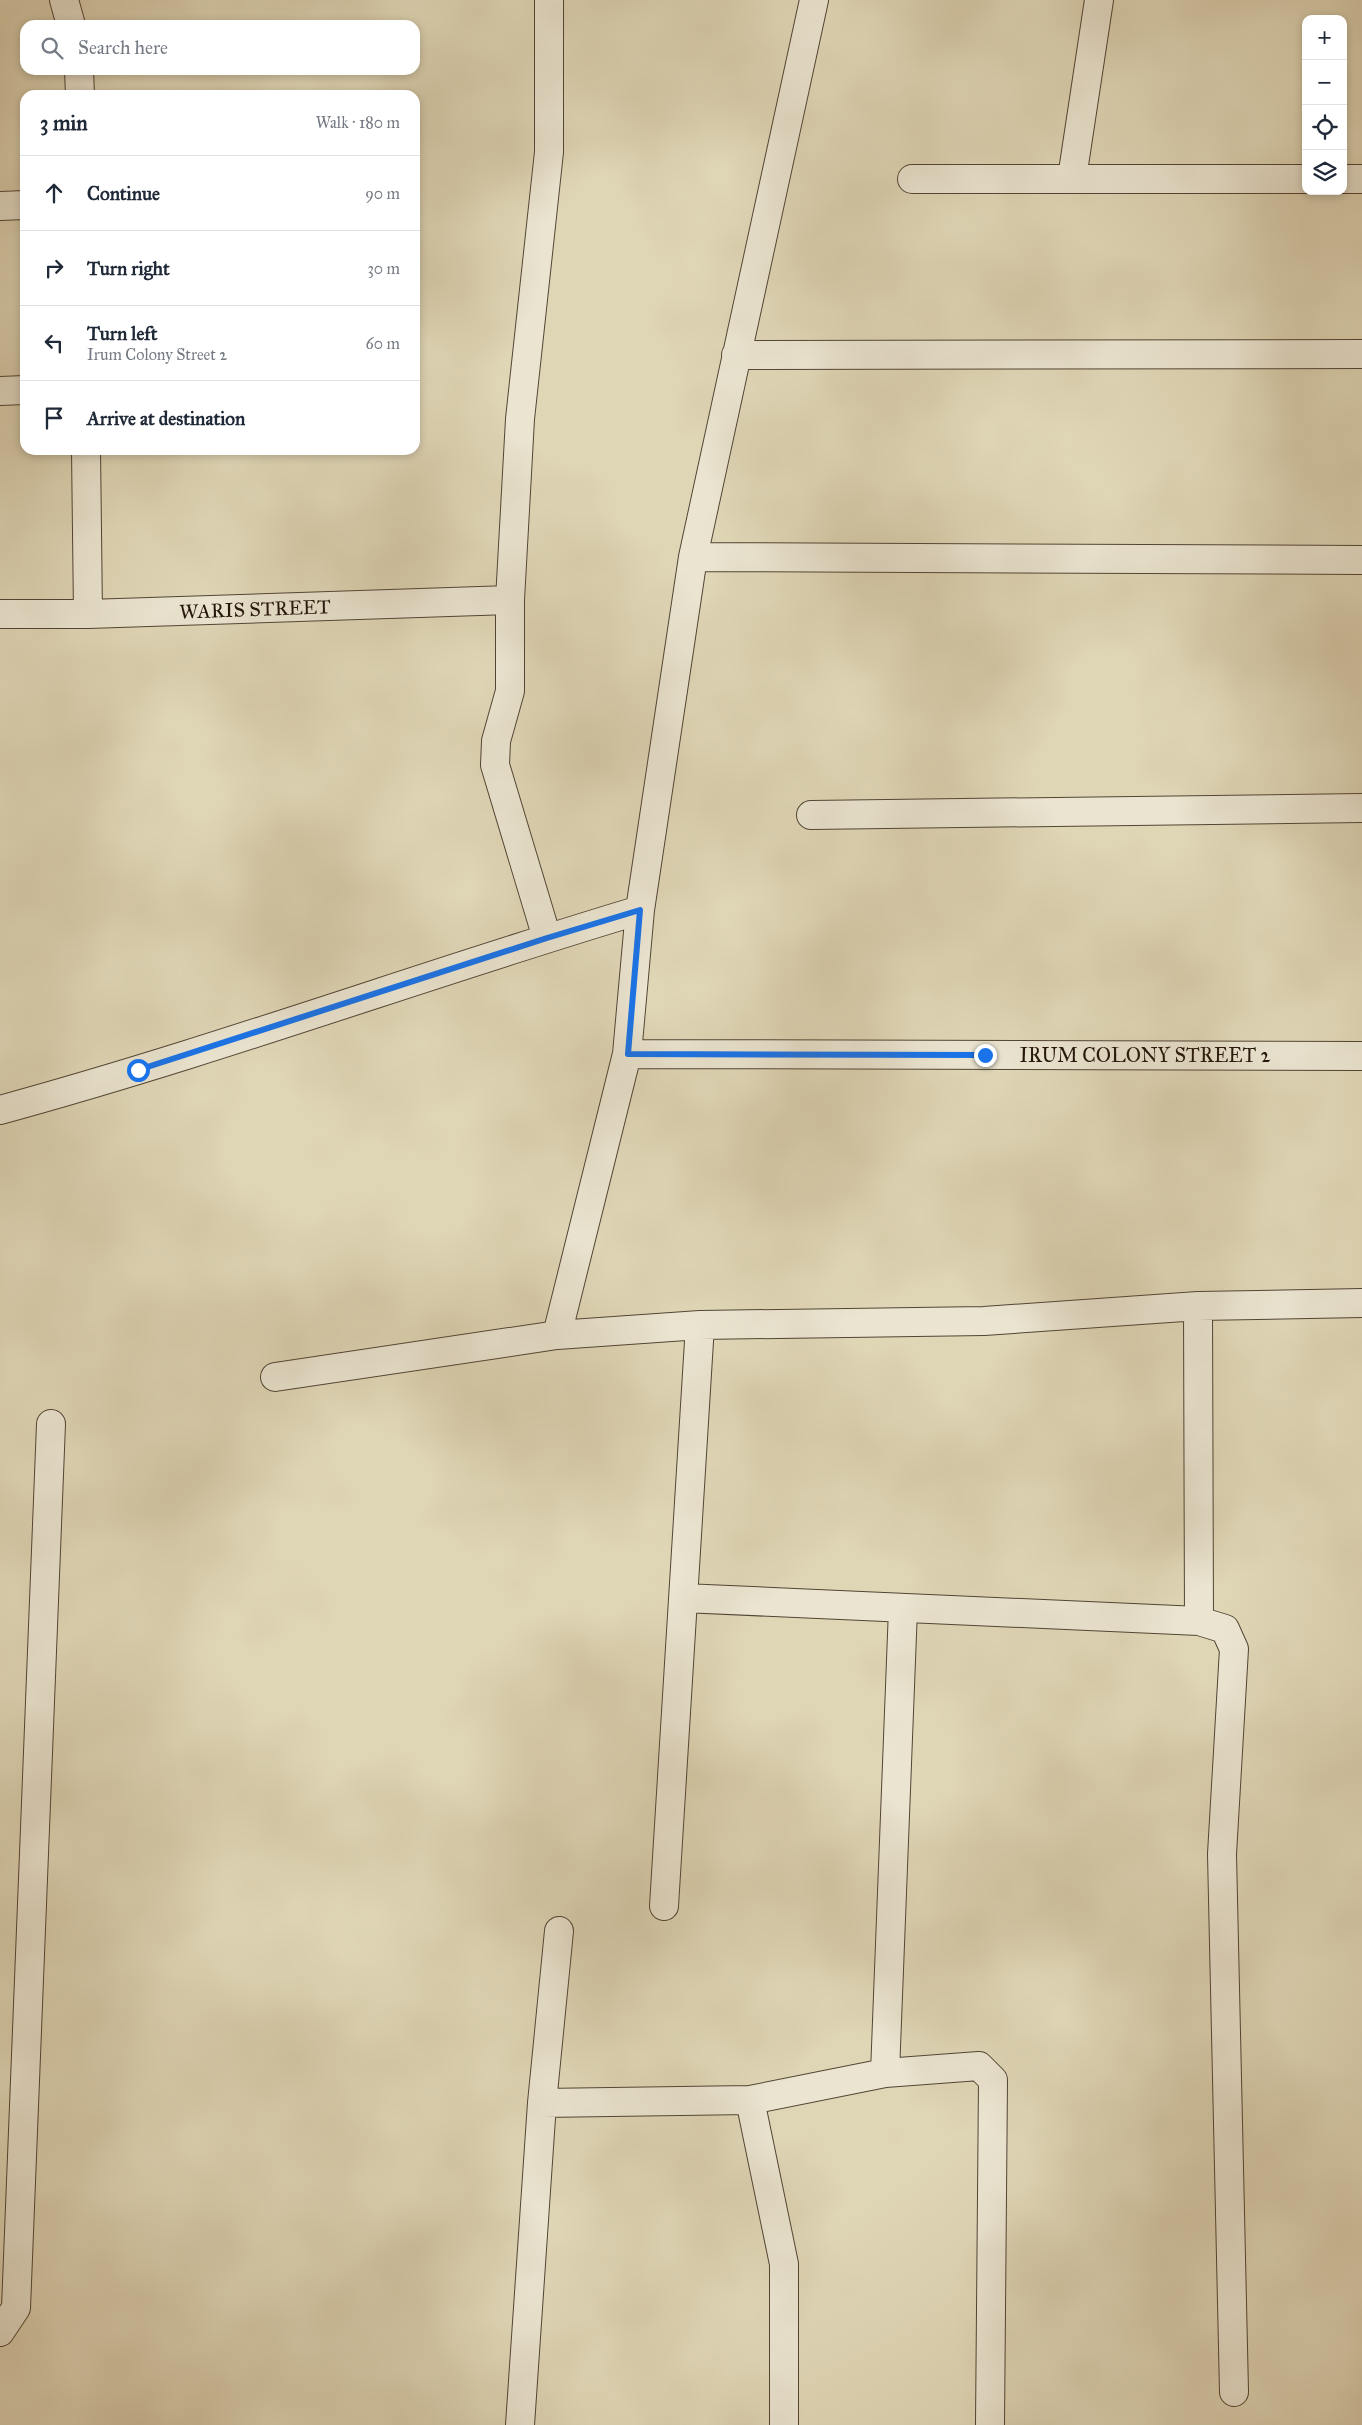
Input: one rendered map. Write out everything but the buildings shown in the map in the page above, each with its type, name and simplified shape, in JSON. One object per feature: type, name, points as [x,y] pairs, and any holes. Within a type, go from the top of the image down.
[{"type":"street","points":[[64,0],[70,20]]},
{"type":"street","points":[[547,938],[495,765],[496,741],[510,691],[510,600],[520,419],[549,152],[549,0]]},
{"type":"street","points":[[557,1335],[628,1054],[640,910],[693,557],[814,0]]},
{"type":"street","points":[[1072,178],[1099,0]]},
{"type":"street","points":[[79,75],[80,90]]},
{"type":"street","points":[[912,179],[1302,179]]},
{"type":"street","points":[[1347,179],[1362,180]]},
{"type":"street","points":[[0,206],[20,205]]},
{"type":"street","points":[[736,355],[1362,354]]},
{"type":"street","points":[[0,392],[20,390]]},
{"type":"street","points":[[86,455],[88,614]]},
{"type":"street","points":[[693,557],[1362,560]]},
{"type":"street","name":"WARIS STREET","points":[[0,614],[88,614],[510,600]]},
{"type":"street","points":[[811,815],[1362,808]]},
{"type":"street","points":[[0,1110],[101,1082],[547,938],[640,910]]},
{"type":"street","name":"IRUM COLONY STREET 2","points":[[628,1054],[1362,1056]]},
{"type":"street","points":[[275,1377],[557,1335],[700,1325],[984,1321],[1198,1306],[1362,1303]]},
{"type":"street","points":[[1198,1306],[1199,1622]]},
{"type":"street","points":[[664,1906],[700,1325]]},
{"type":"street","points":[[0,2332],[16,2308],[51,1424]]},
{"type":"street","points":[[683,1598],[1199,1622],[1225,1629],[1234,1649],[1222,1854],[1234,2392]]},
{"type":"street","points":[[885,2072],[903,1608]]},
{"type":"street","points":[[520,2425],[542,2103],[559,1931]]},
{"type":"street","points":[[542,2103],[750,2100],[885,2072],[980,2066],[993,2080],[990,2425]]},
{"type":"street","points":[[750,2100],[784,2264],[784,2425]]},
{"type":"route","points":[[138,1070],[547,938],[640,910],[628,1054],[985,1055]]}]
